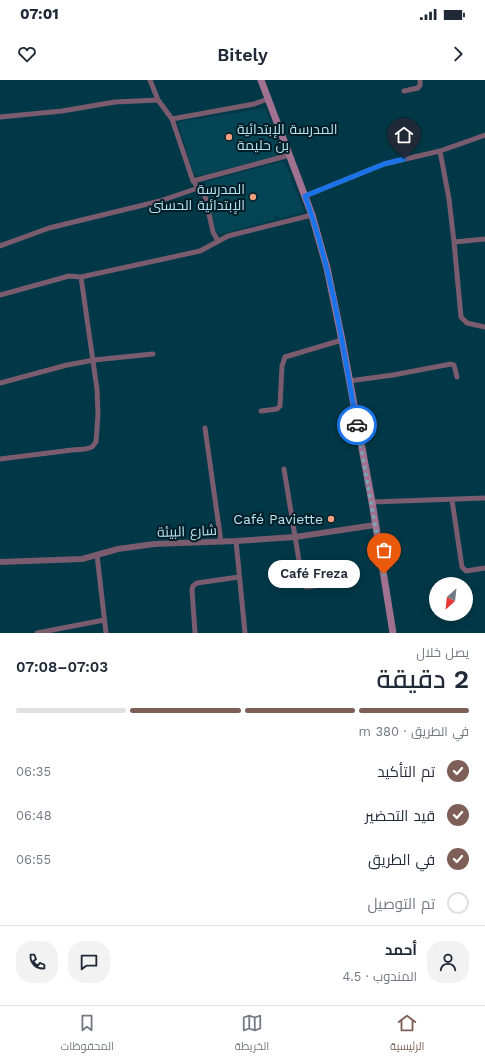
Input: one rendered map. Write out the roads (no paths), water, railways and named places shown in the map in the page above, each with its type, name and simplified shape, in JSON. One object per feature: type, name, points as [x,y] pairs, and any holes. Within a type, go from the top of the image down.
[{"type":"main road","points":[[261,80],[312,215],[327,268],[372,502],[393,633]]},
{"type":"street","points":[[150,80],[158,100],[172,119],[193,181],[205,196],[213,232],[218,241]]},
{"type":"street","points":[[404,91],[418,88],[420,85],[420,80]]},
{"type":"street","points":[[172,119],[254,104],[268,99]]},
{"type":"street","points":[[0,117],[62,111],[115,102],[158,100]]},
{"type":"street","points":[[305,196],[384,164],[440,151],[485,135]]},
{"type":"street","points":[[440,151],[449,199],[461,317],[467,323],[485,327]]},
{"type":"street","points":[[193,181],[290,155]]},
{"type":"street","points":[[0,246],[49,228],[160,201],[198,188]]},
{"type":"street","points":[[0,295],[69,276],[81,276],[200,251],[228,236],[312,215]]},
{"type":"street","points":[[454,242],[485,239]]},
{"type":"street","points":[[0,459],[86,449],[95,446],[98,401],[94,360],[81,276]]},
{"type":"street","points":[[261,411],[277,409],[280,406],[282,362],[285,357],[342,340]]},
{"type":"street","points":[[0,383],[67,365],[94,360],[153,354]]},
{"type":"street","points":[[349,381],[393,375],[451,364],[456,368],[458,377]]},
{"type":"street","points":[[205,428],[221,542]]},
{"type":"street","points":[[284,470],[303,585],[307,587],[314,587],[336,583]]},
{"type":"street","points":[[372,502],[485,498]]},
{"type":"street","points":[[452,500],[462,567],[466,571],[485,568]]},
{"type":"street","name":"شارع البيئة","points":[[0,562],[82,559],[118,549],[154,544],[221,542],[295,537],[375,525]]},
{"type":"street","points":[[236,541],[245,633]]},
{"type":"street","points":[[97,555],[106,633]]},
{"type":"street","points":[[196,633],[192,590],[193,586],[197,582],[240,577]]},
{"type":"street","points":[[30,633],[104,620]]},
{"type":"place","name":"المدرسة الإبتدائية بن حليمة","points":[[229,137]]},
{"type":"place","name":"المدرسة الإبتدائية الحسنى","points":[[253,197]]},
{"type":"place","name":"Café Paviette","points":[[331,519]]},
{"type":"place","name":"Café Freza","points":[[384,574]]}]
